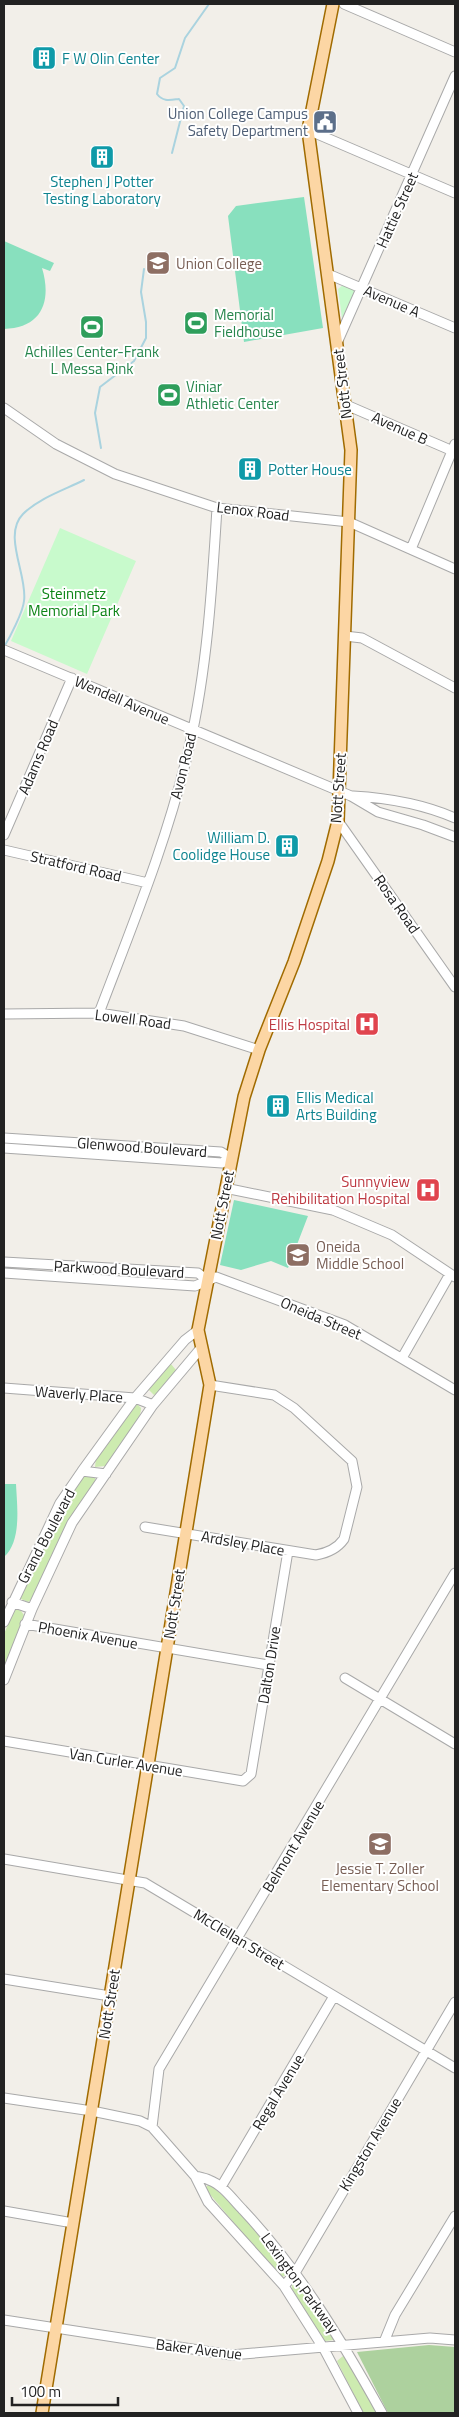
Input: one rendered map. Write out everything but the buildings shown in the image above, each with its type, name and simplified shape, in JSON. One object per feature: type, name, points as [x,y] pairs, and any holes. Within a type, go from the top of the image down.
[{"type":"main road","name":"Nott Street","points":[[42,2413],[210,1385],[198,1330],[207,1280],[244,1098],[259,1050],[294,962],[328,861],[338,821],[350,450],[338,343],[308,130],[333,4]]},
{"type":"street","points":[[344,4],[455,52]]},
{"type":"street","name":"Hattie Street","points":[[338,343],[455,76]]},
{"type":"street","points":[[308,130],[455,193]]},
{"type":"street","name":"Avenue A","points":[[328,274],[455,328]]},
{"type":"street","name":"Avenue B","points":[[344,404],[454,449]]},
{"type":"street","name":"Lenox Road","points":[[4,408],[56,444],[115,474],[217,508],[349,522],[455,569]]},
{"type":"street","points":[[411,549],[454,449]]},
{"type":"street","name":"Avon Road","points":[[99,1013],[148,883],[174,803],[192,729],[206,646],[217,508]]},
{"type":"street","points":[[345,636],[362,638],[455,688]]},
{"type":"street","name":"Wendell Avenue","points":[[4,650],[339,792],[352,796],[383,798],[421,806],[455,818]]},
{"type":"street","name":"Adams Road","points":[[4,835],[72,678]]},
{"type":"street","name":"Wendell Avenue","points":[[352,796],[378,812],[455,836]]},
{"type":"street","name":"Rosa Road","points":[[338,821],[455,987]]},
{"type":"street","name":"Stratford Road","points":[[4,850],[148,883]]},
{"type":"street","name":"Lowell Road","points":[[4,1014],[99,1013],[184,1026],[259,1050]]},
{"type":"street","name":"Glenwood Boulevard","points":[[4,1138],[221,1152],[231,1158],[222,1163],[4,1148]]},
{"type":"street","points":[[225,1188],[333,1210],[392,1235],[452,1276],[402,1358]]},
{"type":"street","name":"Parkwood Boulevard","points":[[4,1262],[198,1274],[207,1280],[195,1286],[4,1272]]},
{"type":"street","name":"Oneida Street","points":[[207,1280],[216,1277],[345,1325],[455,1390]]},
{"type":"street","name":"Grand Boulevard","points":[[4,1622],[60,1503],[135,1398],[198,1330]]},
{"type":"street","name":"Grand Boulevard","points":[[4,1680],[32,1610],[72,1523],[154,1404],[201,1348]]},
{"type":"street","points":[[172,1356],[187,1365]]},
{"type":"street","name":"Ardsley Place","points":[[145,1527],[316,1555],[325,1554],[339,1546],[344,1539],[357,1487],[352,1461],[294,1408],[274,1395],[210,1385]]},
{"type":"street","name":"Waverly Place","points":[[4,1388],[135,1398],[154,1404]]},
{"type":"street","name":"Grand Boulevard","points":[[82,1471],[106,1474]]},
{"type":"street","name":"Dalton Drive","points":[[248,1779],[251,1774],[288,1551]]},
{"type":"street","name":"Belmont Avenue","points":[[152,2127],[159,2069],[455,1573]]},
{"type":"street","name":"Grand Boulevard","points":[[12,1602],[32,1610]]},
{"type":"street","name":"Phoenix Avenue","points":[[26,1624],[268,1665]]},
{"type":"street","points":[[344,1678],[381,1698],[455,1744]]},
{"type":"street","name":"Van Curler Avenue","points":[[4,1741],[243,1781],[248,1779]]},
{"type":"street","name":"McClellan Street","points":[[4,1859],[145,1883],[455,2068]]},
{"type":"street","points":[[4,1979],[110,1996]]},
{"type":"street","name":"Regal Avenue","points":[[221,2187],[334,1996]]},
{"type":"street","name":"Kingston Avenue","points":[[284,2286],[295,2273],[455,2002]]},
{"type":"street","name":"Lexington Parkway","points":[[4,2098],[92,2111],[140,2121],[152,2127],[194,2176],[208,2202],[284,2286],[324,2349],[358,2413]]},
{"type":"street","name":"Lexington Parkway","points":[[194,2176],[210,2180],[221,2187],[260,2228],[295,2273],[346,2347],[382,2413]]},
{"type":"street","points":[[4,2212],[72,2223]]},
{"type":"street","points":[[384,2342],[395,2315],[455,2216]]},
{"type":"street","name":"Baker Avenue","points":[[4,2320],[231,2355],[324,2349],[430,2338],[455,2340]]},
{"type":"green space","points":[[304,197],[323,328],[244,342],[228,216],[236,206]]},
{"type":"green space","points":[[4,241],[54,263],[50,271],[42,268],[46,291],[41,310],[35,318],[27,324],[4,329]]},
{"type":"green space","points":[[343,285],[356,290],[342,318],[338,289]]},
{"type":"green space","name":"Steinmetz Memorial Park","points":[[60,528],[136,561],[87,674],[11,641]]},
{"type":"green space","points":[[234,1200],[308,1216],[288,1268],[271,1261],[241,1270],[220,1265]]},
{"type":"green space","points":[[171,1364],[176,1370],[159,1393],[154,1395],[148,1389]]},
{"type":"green space","points":[[137,1404],[141,1408],[140,1414],[127,1437],[105,1466],[95,1467],[96,1458]]},
{"type":"green space","points":[[84,1476],[95,1477],[95,1484],[67,1525],[31,1600],[28,1602],[21,1599],[21,1592],[50,1532]]},
{"type":"green space","points":[[4,1484],[16,1484],[17,1523],[14,1542],[4,1557]]},
{"type":"green space","points":[[15,1608],[24,1615],[4,1669],[4,1634]]},
{"type":"green space","points":[[209,2184],[229,2201],[284,2263],[288,2270],[286,2275],[282,2277],[278,2275],[208,2192],[206,2187]]},
{"type":"green space","points":[[292,2284],[300,2285],[334,2336],[334,2340],[325,2341],[292,2289]]},
{"type":"green space","points":[[429,2345],[455,2347],[455,2413],[388,2413],[357,2352]]},
{"type":"green space","points":[[343,2356],[348,2358],[378,2413],[363,2413],[337,2361]]},
{"type":"waterway","points":[[172,153],[184,106],[179,99],[170,100],[159,97],[157,94],[160,78],[175,68],[185,38],[209,4]]},
{"type":"waterway","points":[[101,448],[95,413],[100,387],[134,361],[146,338],[146,322],[141,292],[144,269]]},
{"type":"waterway","points":[[4,647],[19,618],[24,601],[23,580],[15,544],[17,523],[23,514],[36,503],[84,480]]},
{"type":"place","name":"F W Olin Center","points":[[44,58]]},
{"type":"place","name":"Union College Campus Safety Department","points":[[325,122]]},
{"type":"place","name":"Stephen J Potter Testing Laboratory","points":[[102,157]]},
{"type":"place","name":"Union College","points":[[158,263]]},
{"type":"place","name":"Memorial Fieldhouse","points":[[196,323]]},
{"type":"place","name":"Achilles Center-Frank L Messa Rink","points":[[92,327]]},
{"type":"place","name":"Viniar Athletic Center","points":[[169,395]]},
{"type":"place","name":"Potter House","points":[[250,469]]},
{"type":"place","name":"William D. Coolidge House","points":[[287,846]]},
{"type":"place","name":"Ellis Hospital","points":[[367,1024]]},
{"type":"place","name":"Ellis Medical Arts Building","points":[[278,1106]]},
{"type":"place","name":"Sunnyview Rehibilitation Hospital","points":[[428,1190]]},
{"type":"place","name":"Oneida Middle School","points":[[298,1255]]},
{"type":"place","name":"Jessie T. Zoller Elementary School","points":[[380,1844]]}]
